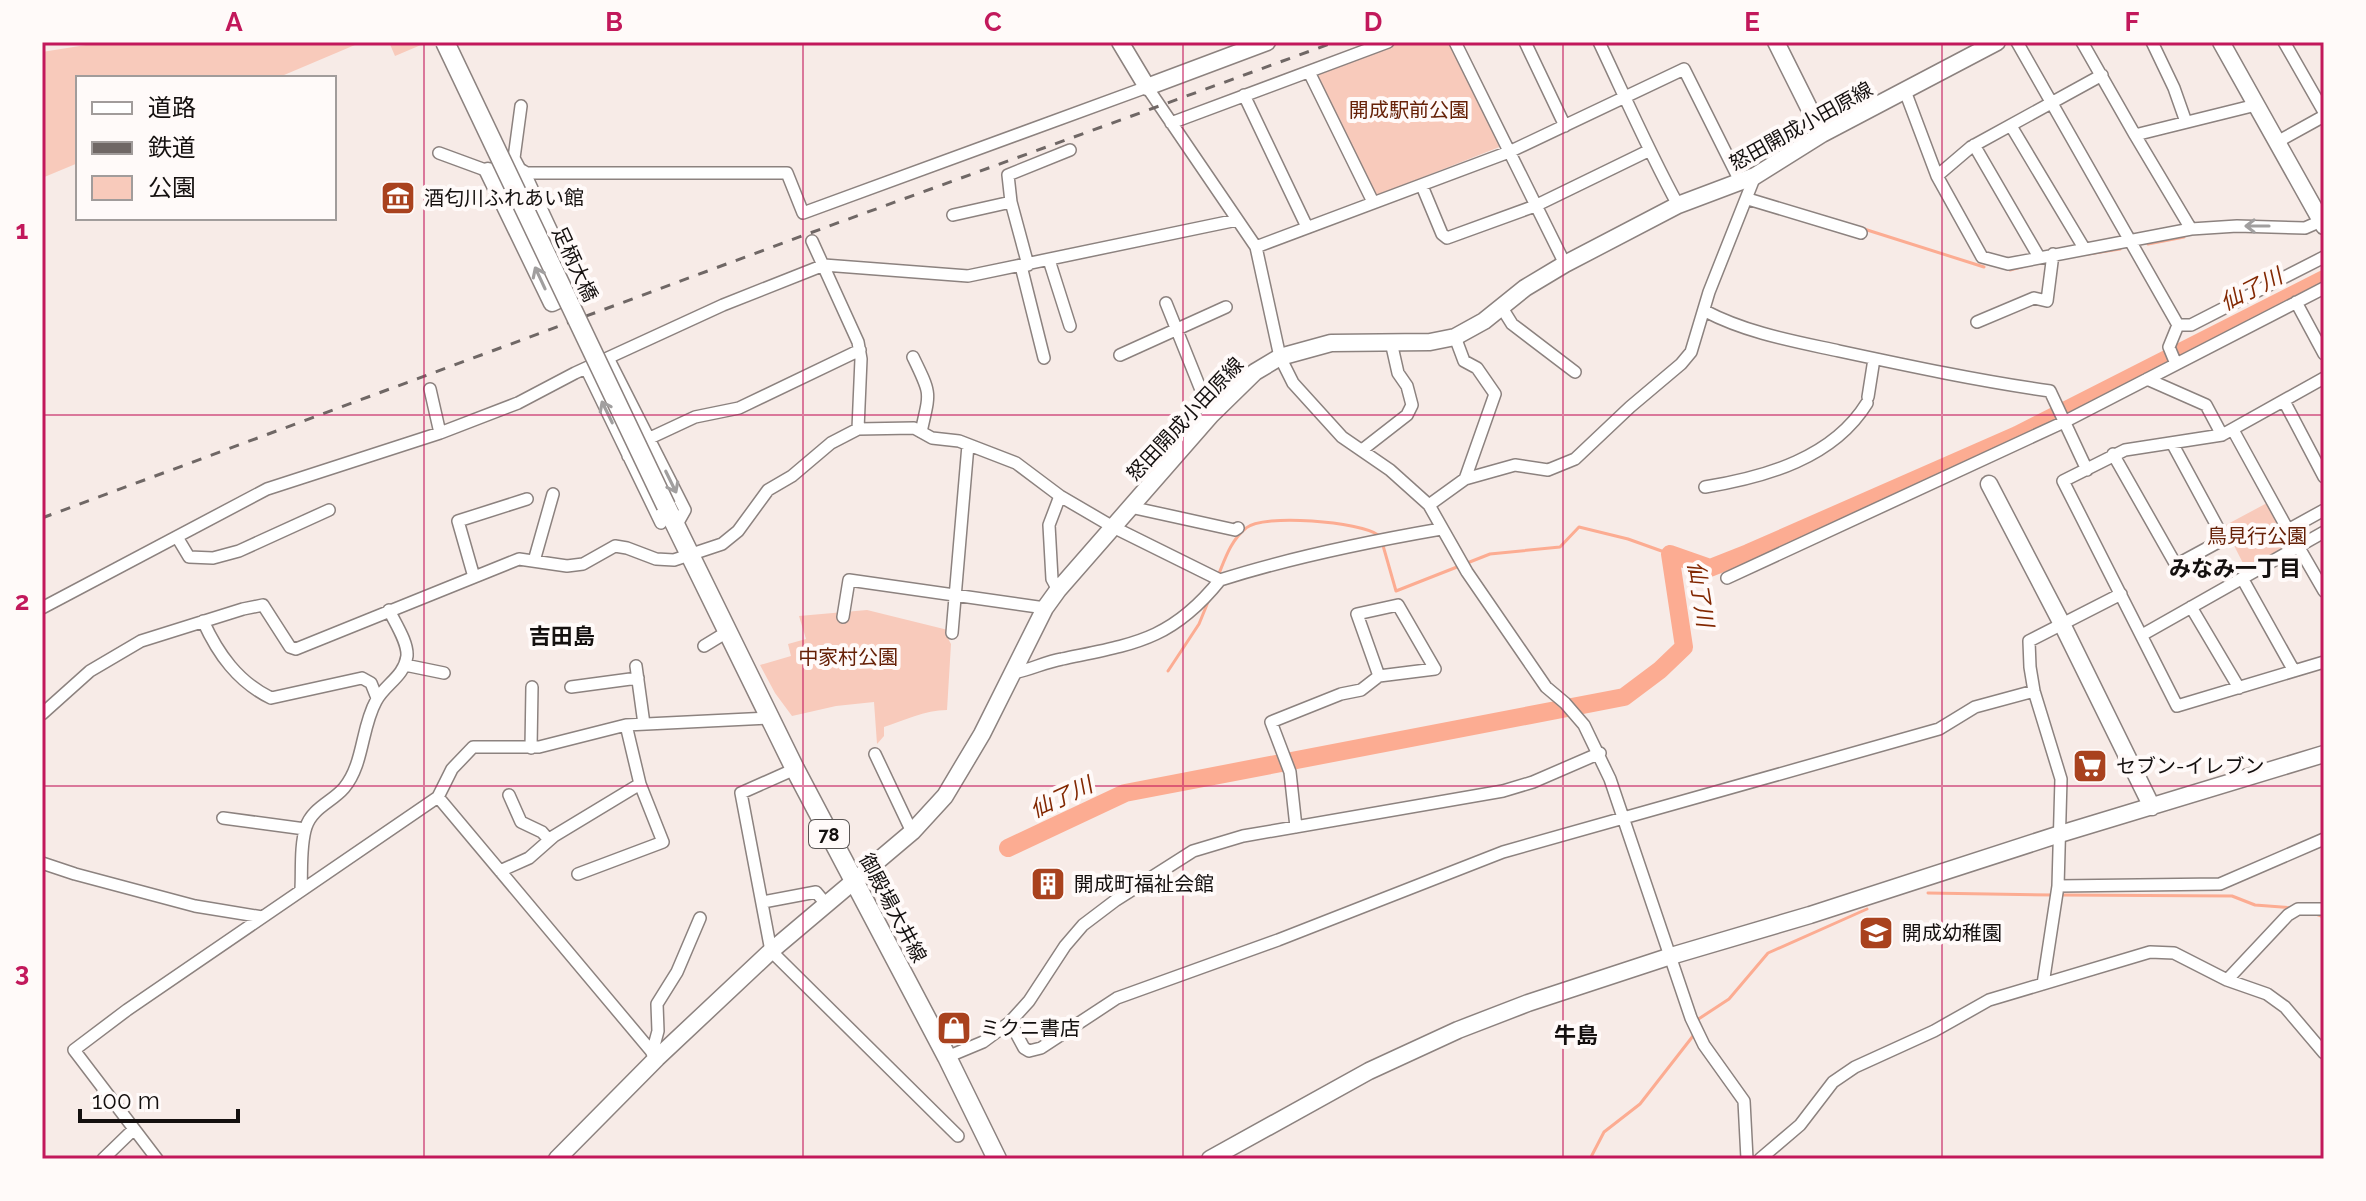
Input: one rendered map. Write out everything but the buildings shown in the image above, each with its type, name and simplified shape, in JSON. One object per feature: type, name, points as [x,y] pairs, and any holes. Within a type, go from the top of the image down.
[{"type":"main road","name":"足柄大橋","points":[[445,42],[668,519]]},
{"type":"main road","name":"御殿場大井線","points":[[668,519],[997,1159]]},
{"type":"street","points":[[1120,42],[1256,247],[1280,357],[1293,383],[1342,437],[1390,470],[1429,505],[1467,572],[1546,687],[1584,725],[1600,753],[1698,1034],[1744,1101],[1747,1159]]},
{"type":"street","points":[[522,173],[787,173],[804,217],[1267,42]]},
{"type":"street","points":[[1171,123],[1388,42]]},
{"type":"street","points":[[1455,42],[1565,264]]},
{"type":"street","points":[[1525,42],[1565,126]]},
{"type":"street","points":[[1599,42],[1648,151],[1678,205]]},
{"type":"street","points":[[1776,42],[1822,134]]},
{"type":"street","name":"怒田開成小田原線","points":[[557,1159],[654,1056],[771,951],[912,832],[945,796],[982,734],[1045,608],[1058,590],[1211,415],[1255,372],[1280,357],[1331,343],[1430,342],[1455,337],[1565,264],[1678,205],[1748,186],[1822,134],[1997,42]]},
{"type":"street","points":[[2017,42],[2178,325]]},
{"type":"street","points":[[2082,42],[2191,229]]},
{"type":"street","points":[[2152,42],[2186,122]]},
{"type":"street","points":[[1905,91],[1937,176],[1982,257],[2008,264],[2039,257],[2052,259],[2084,248],[2191,229],[2237,226],[2305,228],[2323,223],[2221,42]]},
{"type":"street","points":[[2277,142],[2324,114],[2284,42]]},
{"type":"street","points":[[1256,247],[1509,152],[1684,69],[1748,186],[1861,233]]},
{"type":"street","points":[[1309,72],[1373,202]]},
{"type":"street","points":[[1937,176],[1974,145],[2102,75]]},
{"type":"street","points":[[1244,95],[1307,227]]},
{"type":"street","points":[[2135,135],[2256,105]]},
{"type":"street","points":[[439,153],[488,171],[552,303],[577,291],[514,158],[521,106]]},
{"type":"street","points":[[2011,126],[2084,248]]},
{"type":"street","points":[[1974,145],[2039,257]]},
{"type":"street","points":[[1044,358],[1008,175],[1070,150]]},
{"type":"street","points":[[1422,186],[1442,234],[1447,238],[1535,206],[1648,151]]},
{"type":"street","points":[[488,171],[514,158]]},
{"type":"street","points":[[1429,505],[1465,479],[1515,465],[1548,470],[1575,459],[1681,364],[1691,352],[1709,292],[1748,186]]},
{"type":"street","points":[[953,215],[1011,202]]},
{"type":"street","points":[[42,608],[267,489],[440,433],[518,403],[723,305],[824,265],[947,277],[968,276],[1237,220]]},
{"type":"street","points":[[812,241],[860,350],[858,429]]},
{"type":"street","points":[[2178,325],[2191,325],[2324,257]]},
{"type":"street","points":[[1977,322],[2034,298],[2047,301],[2052,259]]},
{"type":"street","points":[[1049,260],[1070,326]]},
{"type":"street","points":[[1727,578],[1978,462],[2061,416],[2147,379],[2174,359],[2324,288]]},
{"type":"street","points":[[2296,302],[2324,354]]},
{"type":"street","points":[[1166,303],[1211,415]]},
{"type":"street","points":[[1120,355],[1226,307]]},
{"type":"street","points":[[1502,308],[1512,324],[1575,372]]},
{"type":"street","points":[[1705,311],[1730,324],[1874,359],[2050,391],[2087,470]]},
{"type":"street","points":[[2174,359],[2170,342],[2178,325]]},
{"type":"street","points":[[1455,337],[1464,361],[1477,368],[1495,394],[1465,479]]},
{"type":"street","points":[[1362,450],[1407,415],[1412,405],[1407,386],[1398,373],[1391,342]]},
{"type":"street","points":[[628,456],[650,438],[695,417],[739,408],[860,350]]},
{"type":"street","points":[[913,357],[929,389],[921,432]]},
{"type":"street","points":[[586,368],[628,456],[668,519],[685,510],[608,358]]},
{"type":"street","points":[[1705,487],[1767,474],[1824,448],[1849,428],[1868,400],[1874,359]]},
{"type":"street","points":[[2324,378],[2227,433],[2125,450],[2063,481],[2177,706],[2324,662]]},
{"type":"street","points":[[2147,379],[2206,405],[2288,530],[2324,510]]},
{"type":"street","points":[[430,389],[440,433]]},
{"type":"street","points":[[2284,401],[2324,477]]},
{"type":"street","points":[[42,714],[90,671],[141,641],[263,605],[290,647],[296,649],[519,559],[567,566],[583,564],[615,546],[656,559],[674,560],[689,556],[722,544],[738,531],[768,490],[792,476],[831,443],[858,429],[914,428],[932,438],[959,441],[1016,463],[1060,496],[1113,527],[1220,580]]},
{"type":"street","points":[[2113,454],[2176,565],[2224,539],[2172,443]]},
{"type":"street","points":[[952,633],[968,445]]},
{"type":"street","points":[[1978,462],[2152,807]]},
{"type":"street","points":[[534,561],[553,494]]},
{"type":"street","points":[[1058,590],[1052,579],[1049,525],[1060,496]]},
{"type":"street","points":[[474,577],[458,521],[527,499]]},
{"type":"street","points":[[1130,507],[1235,530],[1238,528]]},
{"type":"street","points":[[177,537],[189,557],[213,558],[239,551],[329,510]]},
{"type":"street","points":[[1013,673],[1150,638],[1179,620],[1220,580],[1269,564],[1441,529]]},
{"type":"street","points":[[2142,635],[2324,532]]},
{"type":"street","points":[[2298,546],[2324,591]]},
{"type":"street","points":[[2242,578],[2294,671]]},
{"type":"street","points":[[843,617],[849,580],[1045,608]]},
{"type":"street","points":[[2043,984],[2058,886],[2061,779],[2034,691],[2029,641],[2121,594]]},
{"type":"street","points":[[1296,827],[1290,772],[1271,722],[1341,694],[1361,690],[1379,676],[1435,669],[1398,605],[1357,614],[1379,676]]},
{"type":"street","points":[[2191,607],[2239,688]]},
{"type":"street","points":[[301,889],[305,829],[312,814],[343,789],[354,774],[366,722],[377,698],[405,665],[407,651],[389,610]]},
{"type":"street","points":[[203,621],[215,649],[228,664],[271,698],[362,678],[371,683],[377,698]]},
{"type":"street","points":[[704,646],[727,632]]},
{"type":"street","points":[[405,665],[444,673]]},
{"type":"street","points":[[571,687],[637,672],[644,724]]},
{"type":"street","points":[[531,748],[532,687]]},
{"type":"street","points":[[1010,1022],[1024,1048],[1029,1051],[1041,1048],[1117,998],[1278,940],[1503,852],[1939,729],[1975,707],[2034,691]]},
{"type":"street","points":[[157,1159],[74,1050],[301,889],[438,797],[452,769],[473,747],[531,748],[626,725],[770,718]]},
{"type":"street","points":[[578,874],[663,842],[640,784],[626,725]]},
{"type":"street","points":[[947,1057],[983,1042],[1010,1022],[1029,1001],[1065,946],[1083,925],[1193,851],[1221,841],[1503,791],[1533,782],[1600,753]]},
{"type":"street","points":[[875,754],[912,832]]},
{"type":"street","points":[[1210,1159],[1369,1071],[1458,1030],[1528,1003],[2060,834],[2324,754]]},
{"type":"street","points":[[795,769],[741,793],[771,951],[958,1136]]},
{"type":"street","points":[[500,871],[529,858],[549,840],[640,784]]},
{"type":"street","points":[[509,795],[521,822],[542,832],[549,840]]},
{"type":"street","points":[[438,797],[654,1056]]},
{"type":"street","points":[[223,818],[305,829]]},
{"type":"street","points":[[2058,886],[2220,884],[2324,839]]},
{"type":"street","points":[[42,863],[195,906],[262,917]]},
{"type":"street","points":[[763,902],[816,892],[826,904]]},
{"type":"street","points":[[2227,980],[2288,915],[2298,909],[2324,909]]},
{"type":"street","points":[[654,1056],[658,1031],[657,1004],[677,972],[700,918]]},
{"type":"street","points":[[1760,1159],[1796,1129],[1843,1074],[1954,1021],[1989,1000],[2150,952],[2174,953],[2227,980],[2267,994],[2277,1000],[2324,1053]]},
{"type":"street","points":[[103,1159],[134,1129]]},
{"type":"green space","points":[[105,42],[362,42],[282,76],[76,76],[76,164],[42,178],[42,52]]},
{"type":"green space","points":[[389,42],[428,42],[395,56]]},
{"type":"green space","name":"開成駅前公園","points":[[1395,42],[1451,42],[1502,146],[1375,196],[1317,78],[1323,70]]},
{"type":"green space","name":"鳥見行公園","points":[[2267,503],[2290,545],[2246,569],[2224,526]]},
{"type":"green space","name":"中家村公園","points":[[867,610],[948,630],[945,633],[951,644],[947,710],[922,714],[884,727],[884,736],[877,744],[874,702],[836,706],[792,716],[760,665],[791,656],[788,644],[806,639],[799,616]]},
{"type":"waterway","points":[[1864,229],[1984,267]]},
{"type":"waterway","points":[[2148,244],[2184,237]]},
{"type":"waterway","points":[[2088,254],[2120,249]]},
{"type":"waterway","points":[[2010,270],[2025,266]]},
{"type":"waterway","name":"仙了川","points":[[1008,848],[1125,793],[1624,697],[1684,647],[1670,554],[1710,568],[1748,553],[2017,435],[2324,279]]},
{"type":"waterway","points":[[1218,576],[1236,538],[1256,523],[1291,520],[1333,523],[1378,535]]},
{"type":"waterway","points":[[1382,542],[1396,591],[1490,554],[1560,547],[1579,527],[1628,539],[1670,554]]},
{"type":"waterway","points":[[1168,671],[1199,624],[1208,602]]},
{"type":"waterway","points":[[1928,893],[2052,895]]},
{"type":"waterway","points":[[2060,895],[2232,896],[2255,905],[2294,908]]},
{"type":"waterway","points":[[1697,1020],[1729,999],[1768,953],[1867,909]]},
{"type":"waterway","points":[[2313,913],[2324,917]]},
{"type":"waterway","points":[[1590,1159],[1604,1132],[1640,1104],[1693,1036]]},
{"type":"railway","points":[[42,518],[1335,42]]},
{"type":"place","name":"酒匂川ふれあい館","points":[[398,198]]},
{"type":"place","name":"セブン-イレブン","points":[[2090,766]]},
{"type":"place","name":"開成町福祉会館","points":[[1048,884]]},
{"type":"place","name":"開成幼稚園","points":[[1876,933]]},
{"type":"place","name":"ミクニ書店","points":[[954,1028]]},
{"type":"district","name":"みなみ一丁目","points":[[2235,568]]},
{"type":"district","name":"吉田島","points":[[562,636]]},
{"type":"district","name":"牛島","points":[[1576,1035]]}]
